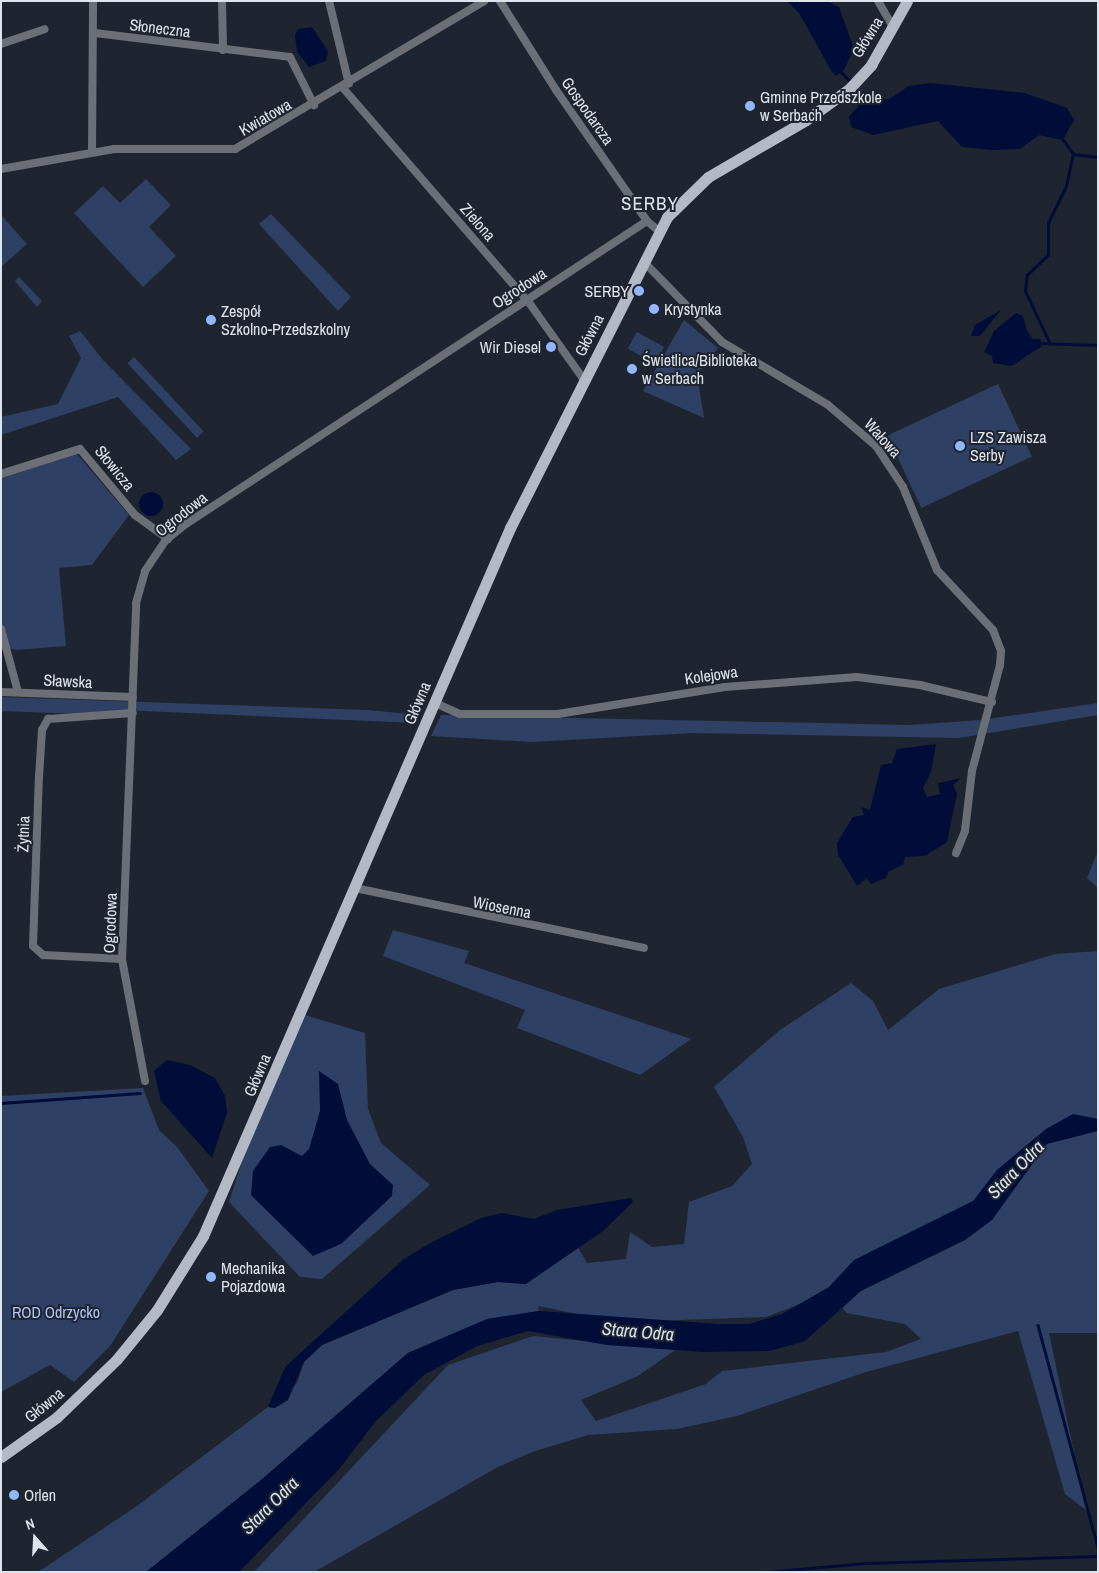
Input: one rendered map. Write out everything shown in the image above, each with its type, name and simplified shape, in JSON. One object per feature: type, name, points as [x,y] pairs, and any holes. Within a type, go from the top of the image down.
[{"type":"main road","name":"Główna","points":[[1,1457],[57,1417],[101,1376],[174,1285],[218,1205],[531,482],[659,231],[676,204],[697,184],[853,85],[893,27],[907,1]]},
{"type":"street","points":[[92,152],[95,33],[93,1]]},
{"type":"street","points":[[222,1],[223,50]]},
{"type":"street","name":"Zielona","points":[[329,1],[346,86],[525,301],[584,380]]},
{"type":"street","name":"Kwiatowa","points":[[1,170],[92,152],[235,149],[346,86],[484,1]]},
{"type":"street","name":"Gospodarcza","points":[[500,1],[647,221],[659,231]]},
{"type":"street","points":[[878,1],[893,27]]},
{"type":"street","points":[[1,44],[46,29]]},
{"type":"street","name":"Słoneczna","points":[[95,33],[290,58],[314,105]]},
{"type":"street","name":"Ogrodowa","points":[[145,1081],[122,959],[133,697],[140,585],[168,538],[647,221]]},
{"type":"street","name":"Wałowa","points":[[644,262],[658,272],[708,330],[841,414],[886,458],[903,487],[937,570],[954,592],[987,622],[999,641],[1000,665],[992,702],[972,771],[965,830],[956,852]]},
{"type":"street","name":"Słowicza","points":[[1,474],[80,449],[135,515],[168,538]]},
{"type":"street","points":[[1,629],[18,692]]},
{"type":"street","name":"Kolejowa","points":[[435,703],[460,714],[558,714],[725,686],[857,677],[920,685],[992,702]]},
{"type":"street","name":"Sławska","points":[[1,692],[133,697]]},
{"type":"street","name":"Żytnia","points":[[122,959],[43,955],[33,946],[39,776],[42,730],[48,719],[133,713]]},
{"type":"street","name":"Wiosenna","points":[[355,888],[644,948]]},
{"type":"green space","points":[[146,179],[171,205],[149,227],[176,256],[143,287],[74,213],[103,186],[120,203]]},
{"type":"green space","points":[[271,214],[351,297],[338,311],[259,224]]},
{"type":"green space","points":[[1,215],[27,244],[1,267]]},
{"type":"green space","points":[[19,277],[42,301],[37,307],[15,281]]},
{"type":"green space","points":[[684,320],[718,348],[697,375],[704,418],[643,391]]},
{"type":"green space","points":[[80,331],[103,360],[191,449],[176,460],[118,397],[1,435],[1,417],[58,404],[81,358],[69,336]]},
{"type":"green space","points":[[637,332],[664,347],[655,364],[628,349]]},
{"type":"green space","points":[[134,357],[204,432],[197,438],[127,363]]},
{"type":"green space","name":"LZS Zawisza Serby","points":[[998,384],[1032,457],[921,508],[887,436]]},
{"type":"green space","points":[[77,454],[129,515],[92,565],[59,568],[66,646],[16,650],[1,646],[1,471]]},
{"type":"green space","points":[[1,697],[368,710],[419,715],[416,723],[120,710],[107,715],[1,711]]},
{"type":"green space","points":[[1098,703],[1098,715],[959,738],[692,733],[532,742],[431,736],[441,715],[909,725],[981,720]]},
{"type":"green space","points":[[1098,851],[1098,888],[1087,878]]},
{"type":"green space","points":[[393,930],[469,951],[464,963],[691,1039],[640,1075],[517,1028],[525,1010],[383,956]]},
{"type":"green space","points":[[1098,951],[1098,1333],[1049,1333],[1086,1510],[1065,1494],[1018,1331],[866,1372],[737,1416],[677,1429],[588,1435],[532,1452],[496,1468],[314,1572],[254,1572],[448,1365],[533,1336],[675,1350],[638,1376],[581,1400],[596,1421],[706,1384],[722,1371],[886,1352],[921,1339],[905,1324],[847,1313],[829,1293],[766,1317],[653,1321],[592,1317],[538,1306],[539,1311],[487,1319],[408,1353],[261,1480],[146,1572],[38,1572],[137,1506],[268,1407],[275,1408],[297,1383],[304,1362],[322,1345],[453,1290],[498,1282],[526,1284],[577,1246],[587,1263],[626,1259],[630,1232],[652,1247],[684,1244],[689,1202],[732,1186],[752,1164],[743,1137],[714,1087],[780,1030],[851,983],[873,1001],[888,1030],[939,989],[1055,954]]},
{"type":"green space","points":[[298,1013],[365,1033],[368,1109],[381,1143],[430,1185],[322,1279],[300,1277],[229,1202],[262,1099]]},
{"type":"green space","name":"ROD Odrzycko","points":[[143,1088],[159,1130],[177,1147],[209,1191],[110,1346],[74,1382],[50,1365],[1,1392],[1,1096]]},
{"type":"water","points":[[787,1],[827,1],[839,7],[854,49],[844,70],[836,76],[799,13]]},
{"type":"water","points":[[312,27],[328,51],[326,61],[309,67],[297,52],[295,35],[298,29]]},
{"type":"water","points":[[930,83],[1025,93],[1067,108],[1074,120],[1063,140],[1039,135],[1020,149],[991,150],[962,147],[938,121],[873,135],[851,127],[849,117],[865,98],[889,99],[909,86]]},
{"type":"water","points":[[1001,310],[980,336],[971,336],[975,325]]},
{"type":"water","points":[[1016,313],[1023,316],[1027,331],[1033,339],[1040,339],[1042,346],[1012,366],[993,363],[992,356],[984,352],[994,331]]},
{"type":"water","points":[[151,492],[160,495],[163,504],[160,513],[151,516],[142,513],[139,504],[142,495]]},
{"type":"water","points":[[936,744],[931,772],[923,788],[927,797],[940,794],[938,783],[961,778],[953,785],[957,794],[947,842],[925,856],[905,857],[903,865],[889,871],[886,878],[871,884],[867,878],[857,886],[838,855],[837,843],[853,817],[864,815],[861,807],[870,810],[881,765],[892,763],[897,749]]},
{"type":"water","points":[[167,1060],[190,1065],[215,1078],[225,1096],[227,1113],[212,1158],[161,1101],[154,1071]]},
{"type":"water","points":[[319,1071],[338,1084],[347,1120],[370,1164],[393,1185],[392,1196],[341,1244],[313,1256],[251,1195],[253,1171],[270,1147],[281,1145],[302,1156],[309,1149],[320,1111]]},
{"type":"water","name":"Stara Odra","points":[[1073,1114],[1098,1119],[1098,1131],[1047,1144],[992,1220],[965,1240],[861,1291],[805,1341],[770,1351],[703,1352],[607,1345],[528,1331],[477,1346],[424,1375],[375,1422],[340,1468],[239,1572],[146,1572],[261,1480],[408,1353],[487,1319],[539,1311],[718,1324],[749,1324],[782,1314],[829,1287],[854,1260],[973,1201],[997,1170],[1046,1129]]},
{"type":"water","points":[[631,1198],[633,1202],[603,1231],[526,1284],[498,1282],[453,1290],[322,1345],[304,1362],[288,1400],[275,1408],[268,1407],[285,1367],[404,1259],[432,1242],[481,1218],[501,1213],[534,1219],[557,1210]]},
{"type":"waterway","points":[[841,72],[851,82]]},
{"type":"waterway","points":[[856,88],[865,98]]},
{"type":"waterway","points":[[1049,342],[1025,291],[1027,275],[1048,255],[1048,223],[1066,186],[1073,154],[1063,140]]},
{"type":"waterway","points":[[1073,154],[1098,157]]},
{"type":"waterway","points":[[1038,343],[1098,345]]},
{"type":"waterway","points":[[1,1103],[140,1093]]},
{"type":"waterway","points":[[1038,1325],[1098,1548]]},
{"type":"waterway","points":[[766,1572],[865,1563],[1098,1556]]},
{"type":"place","name":"Gminne Przedszkole w Serbach","points":[[750,106]]},
{"type":"place","name":"SERBY","points":[[639,291]]},
{"type":"place","name":"Krystynka","points":[[654,309]]},
{"type":"place","name":"Zespół Szkolno-Przedszkolny","points":[[211,320]]},
{"type":"place","name":"Wir Diesel","points":[[551,347]]},
{"type":"place","name":"Świetlica/Biblioteka w Serbach","points":[[632,369]]},
{"type":"place","name":"LZS Zawisza Serby","points":[[960,446]]},
{"type":"place","name":"Mechanika Pojazdowa","points":[[211,1277]]},
{"type":"place","name":"Orlen","points":[[14,1495]]},
{"type":"district","name":"SERBY","points":[[650,204]]}]
